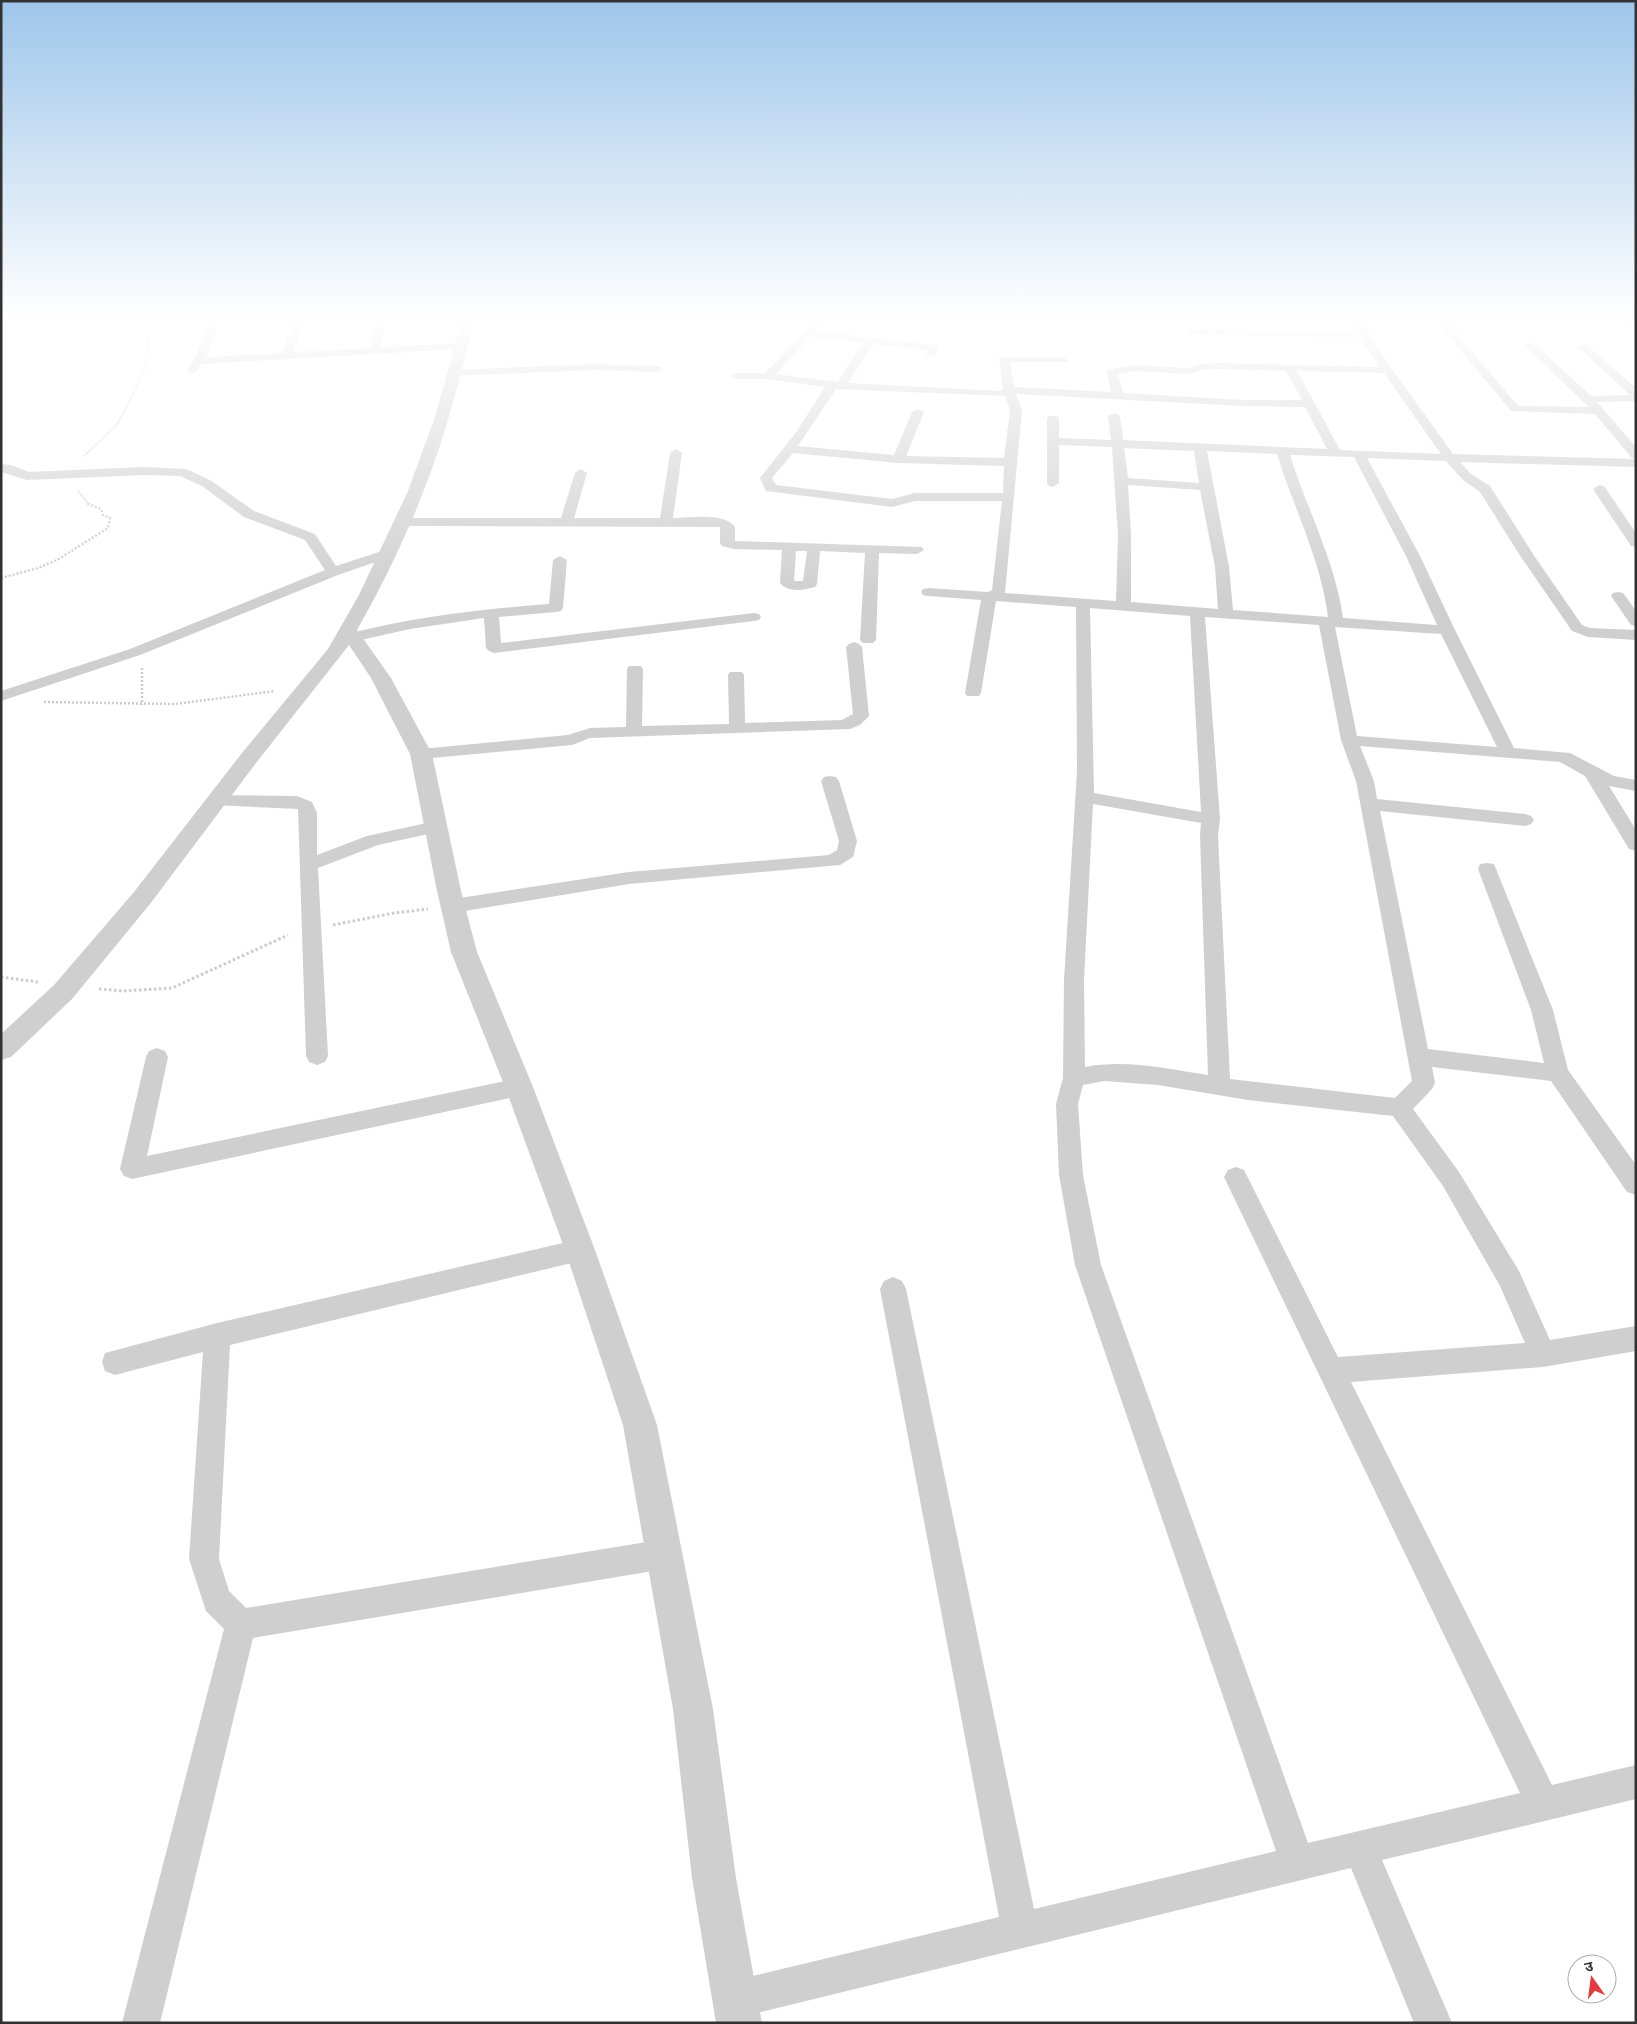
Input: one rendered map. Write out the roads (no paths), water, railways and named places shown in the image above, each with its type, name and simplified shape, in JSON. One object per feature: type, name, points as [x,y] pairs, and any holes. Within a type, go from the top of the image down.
[{"type":"street","points":[[1,1050],[67,986],[142,898],[350,633],[403,522],[420,480],[444,410]]},
{"type":"street","points":[[817,410],[790,449],[766,478],[771,488],[892,503],[915,497],[1009,497]]},
{"type":"street","points":[[989,597],[998,592],[1009,497],[1010,462],[1016,410]]},
{"type":"street","points":[[1312,410],[1335,452]]},
{"type":"street","points":[[1416,410],[1450,457],[1468,476],[1486,489],[1528,557],[1577,628],[1588,632],[1636,635]]},
{"type":"street","points":[[1575,410],[1598,411],[1636,455]]},
{"type":"street","points":[[898,460],[918,412]]},
{"type":"street","points":[[1114,416],[1123,481],[1126,568],[1123,606]]},
{"type":"street","points":[[1053,418],[1053,483]]},
{"type":"street","points":[[1053,441],[1524,461],[1636,463]]},
{"type":"street","points":[[1200,447],[1222,567],[1226,614]]},
{"type":"street","points":[[790,449],[898,460],[1010,462]]},
{"type":"street","points":[[1282,450],[1298,500],[1315,540],[1330,586],[1331,622],[1349,740],[1365,781],[1424,1083],[1400,1108]]},
{"type":"street","points":[[666,522],[676,453]]},
{"type":"street","points":[[1358,453],[1413,556],[1447,630],[1508,752]]},
{"type":"street","points":[[1,468],[7,468],[27,476],[143,471],[182,472],[206,483],[249,514],[310,537],[333,572]]},
{"type":"street","points":[[566,522],[581,473]]},
{"type":"street","points":[[1123,481],[1206,487]]},
{"type":"street","points":[[1599,489],[1636,543]]},
{"type":"street","points":[[403,522],[666,522],[724,524],[728,527],[727,543],[789,547],[917,550]]},
{"type":"street","points":[[789,547],[786,583],[791,586],[810,584],[814,547]]},
{"type":"street","points":[[422,754],[572,740],[590,733],[844,725],[854,722],[861,716],[862,708],[861,644],[872,549]]},
{"type":"street","points":[[1,696],[142,649],[333,572],[388,552]]},
{"type":"street","points":[[350,633],[491,613],[556,608],[560,560]]},
{"type":"street","points":[[928,592],[1447,630]]},
{"type":"street","points":[[1618,596],[1636,622]]},
{"type":"street","points":[[973,693],[989,597]]},
{"type":"street","points":[[1083,604],[1086,771],[1074,980],[1074,1078],[1067,1104],[1071,1175],[1088,1266],[1298,1863]]},
{"type":"street","points":[[1197,612],[1211,819],[1209,836],[1219,1084]]},
{"type":"street","points":[[491,613],[494,648],[754,617]]},
{"type":"street","points":[[350,633],[381,678],[422,754],[464,952],[519,1087],[580,1250],[640,1425],[693,1709],[714,1878],[738,2011],[1020,1931],[1543,1804],[1634,1787]]},
{"type":"street","points":[[634,732],[635,669]]},
{"type":"street","points":[[736,675],[738,728]]},
{"type":"street","points":[[1349,740],[1564,757],[1592,774],[1624,786],[1636,786]]},
{"type":"street","points":[[1592,774],[1636,845]]},
{"type":"street","points":[[453,906],[629,878],[833,861],[846,853],[848,841],[830,781]]},
{"type":"street","points":[[1084,797],[1211,819]]},
{"type":"street","points":[[217,801],[297,802],[306,806],[308,813],[308,865],[317,1056]]},
{"type":"street","points":[[1370,804],[1525,820]]},
{"type":"street","points":[[308,865],[374,840],[436,827]]},
{"type":"street","points":[[1487,869],[1542,1010],[1558,1073],[1636,1185]]},
{"type":"street","points":[[1419,1057],[1558,1073]]},
{"type":"street","points":[[157,1058],[132,1169],[519,1087]]},
{"type":"street","points":[[1074,1078],[1104,1072],[1158,1076],[1219,1084],[1248,1091],[1400,1108],[1451,1179],[1510,1279],[1543,1354]]},
{"type":"street","points":[[1236,1177],[1543,1804]]},
{"type":"street","points":[[115,1362],[216,1336],[580,1250]]},
{"type":"street","points":[[893,1288],[1020,1931]]},
{"type":"street","points":[[216,1336],[204,1560],[217,1600],[241,1624]]},
{"type":"street","points":[[1330,1371],[1543,1354],[1636,1338]]},
{"type":"street","points":[[241,1624],[665,1554]]},
{"type":"street","points":[[141,2023],[241,1624]]},
{"type":"street","points":[[1360,1849],[1433,2023]]}]
